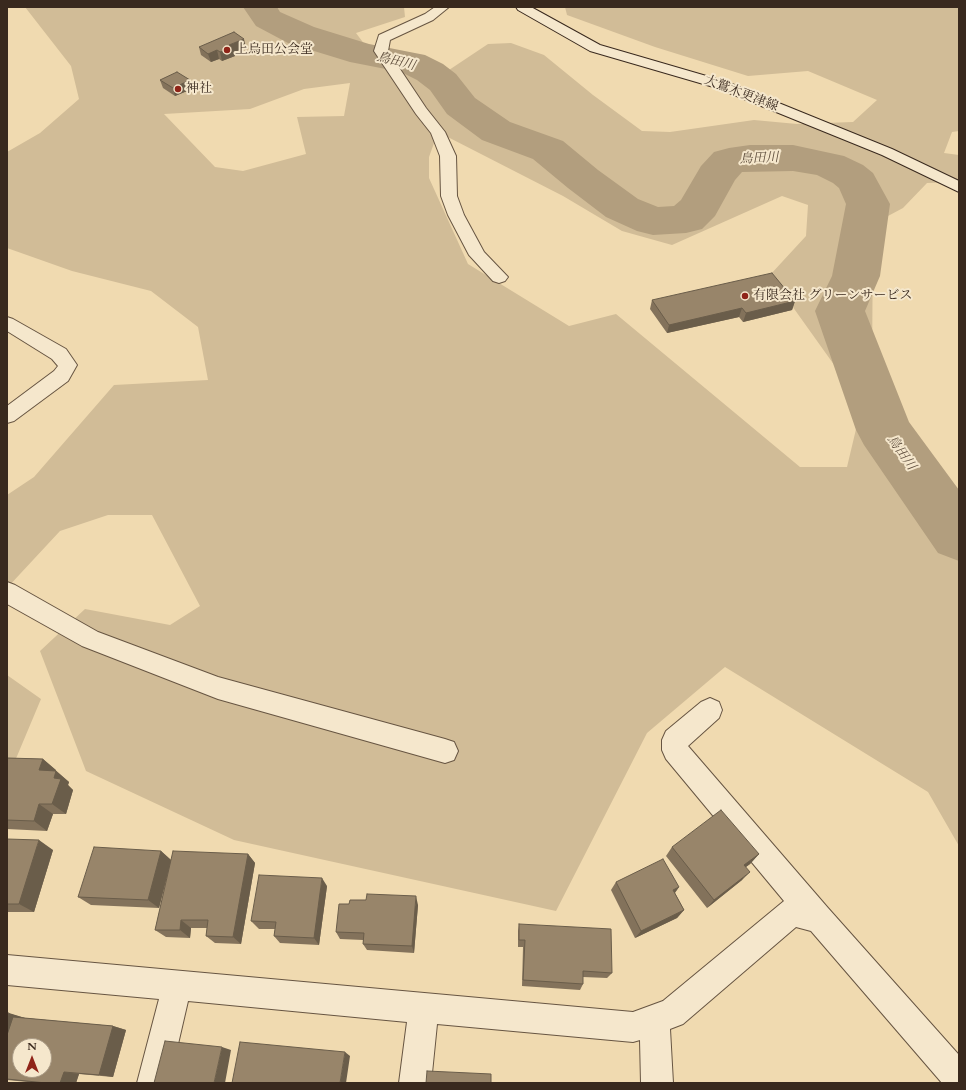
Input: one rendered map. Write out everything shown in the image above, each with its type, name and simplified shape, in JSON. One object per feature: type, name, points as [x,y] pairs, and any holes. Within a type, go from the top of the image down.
[{"type":"street","points":[[443,7],[429,16],[384,38],[384,56],[397,73],[421,111],[438,132],[448,156],[449,196],[456,215],[477,255],[499,277]]},
{"type":"street","name":"大鷲木更津線","points":[[522,7],[595,48],[722,85],[887,152],[959,187]]},
{"type":"street","points":[[7,323],[59,354],[68,365],[61,376],[7,416]]},
{"type":"street","points":[[7,592],[90,639],[218,688],[446,751]]},
{"type":"street","points":[[710,710],[675,740],[675,750],[818,919],[959,1079]]},
{"type":"street","points":[[7,970],[633,1027],[672,1013],[792,912],[818,919]]},
{"type":"street","points":[[153,1083],[177,985]]},
{"type":"street","points":[[415,1083],[424,1008]]},
{"type":"street","points":[[654,1019],[657,1083]]},
{"type":"shaded area","points":[[25,7],[404,7],[405,17],[356,33],[368,49],[446,72],[488,44],[511,43],[544,55],[593,95],[642,131],[670,132],[754,120],[797,124],[853,122],[877,100],[808,71],[748,76],[655,47],[567,15],[565,7],[959,7],[959,131],[952,132],[944,153],[959,155],[959,182],[927,183],[903,208],[873,224],[872,374],[928,472],[959,509],[959,846],[928,792],[725,667],[647,733],[556,911],[234,840],[86,771],[40,651],[85,609],[170,625],[200,606],[152,515],[108,515],[60,531],[7,588],[7,495],[34,477],[114,385],[208,380],[198,327],[151,291],[72,271],[7,248],[7,152],[40,133],[79,99],[71,66]],"holes":[[[350,83],[344,116],[297,117],[306,154],[243,171],[215,167],[164,114],[250,109],[304,89]],[[438,132],[563,196],[622,231],[672,245],[782,196],[808,205],[806,236],[770,275],[862,404],[847,467],[800,467],[616,314],[569,326],[468,264],[429,178],[429,157]]]},
{"type":"shaded area","points":[[7,675],[41,699],[7,780]]},
{"type":"building","points":[[234,32],[244,39],[229,45],[233,48],[220,52],[217,50],[208,54],[199,47]]},
{"type":"building","points":[[177,72],[190,80],[173,88],[160,80]]},
{"type":"building","name":"有限会社 グリーンサービス","points":[[772,273],[795,301],[746,313],[742,308],[669,325],[652,300]]},
{"type":"building","points":[[7,758],[43,759],[39,770],[56,771],[54,778],[61,779],[52,804],[39,804],[34,821],[7,820]]},
{"type":"building","points":[[721,810],[759,854],[744,865],[750,872],[714,900],[672,847]]},
{"type":"building","points":[[7,839],[39,840],[19,904],[7,904]]},
{"type":"building","points":[[94,847],[161,851],[148,900],[78,897]]},
{"type":"building","points":[[173,851],[248,854],[233,937],[206,936],[208,920],[181,920],[180,930],[155,930]]},
{"type":"building","points":[[663,859],[679,887],[673,890],[684,910],[641,931],[616,882]]},
{"type":"building","points":[[259,875],[322,878],[314,938],[274,936],[276,922],[251,921]]},
{"type":"building","points":[[367,894],[416,896],[412,946],[363,944],[364,933],[336,932],[339,904],[349,904],[350,900],[366,900]]},
{"type":"building","points":[[519,924],[611,929],[612,973],[583,971],[583,984],[523,980],[525,940],[519,940]]},
{"type":"building","points":[[13,1017],[113,1026],[99,1075],[64,1072],[60,1083],[7,1079],[7,1035]]},
{"type":"building","points":[[165,1041],[222,1047],[214,1083],[154,1083]]},
{"type":"building","points":[[240,1042],[345,1052],[340,1083],[232,1083]]},
{"type":"building","points":[[427,1071],[491,1074],[491,1083],[426,1083]]},
{"type":"waterway","name":"鳥田川","points":[[260,7],[268,19],[301,35],[363,54],[412,63],[430,72],[443,82],[461,106],[496,131],[548,150],[583,179],[622,208],[653,221],[686,219],[699,207],[716,175],[729,161],[750,158],[793,158],[829,165],[848,174],[858,182],[868,204],[856,276],[840,311],[884,430],[959,536]]},
{"type":"place","name":"上烏田公会堂","points":[[227,50]]},
{"type":"place","name":"神社","points":[[178,89]]},
{"type":"place","name":"有限会社 グリーンサービス","points":[[745,296]]}]
